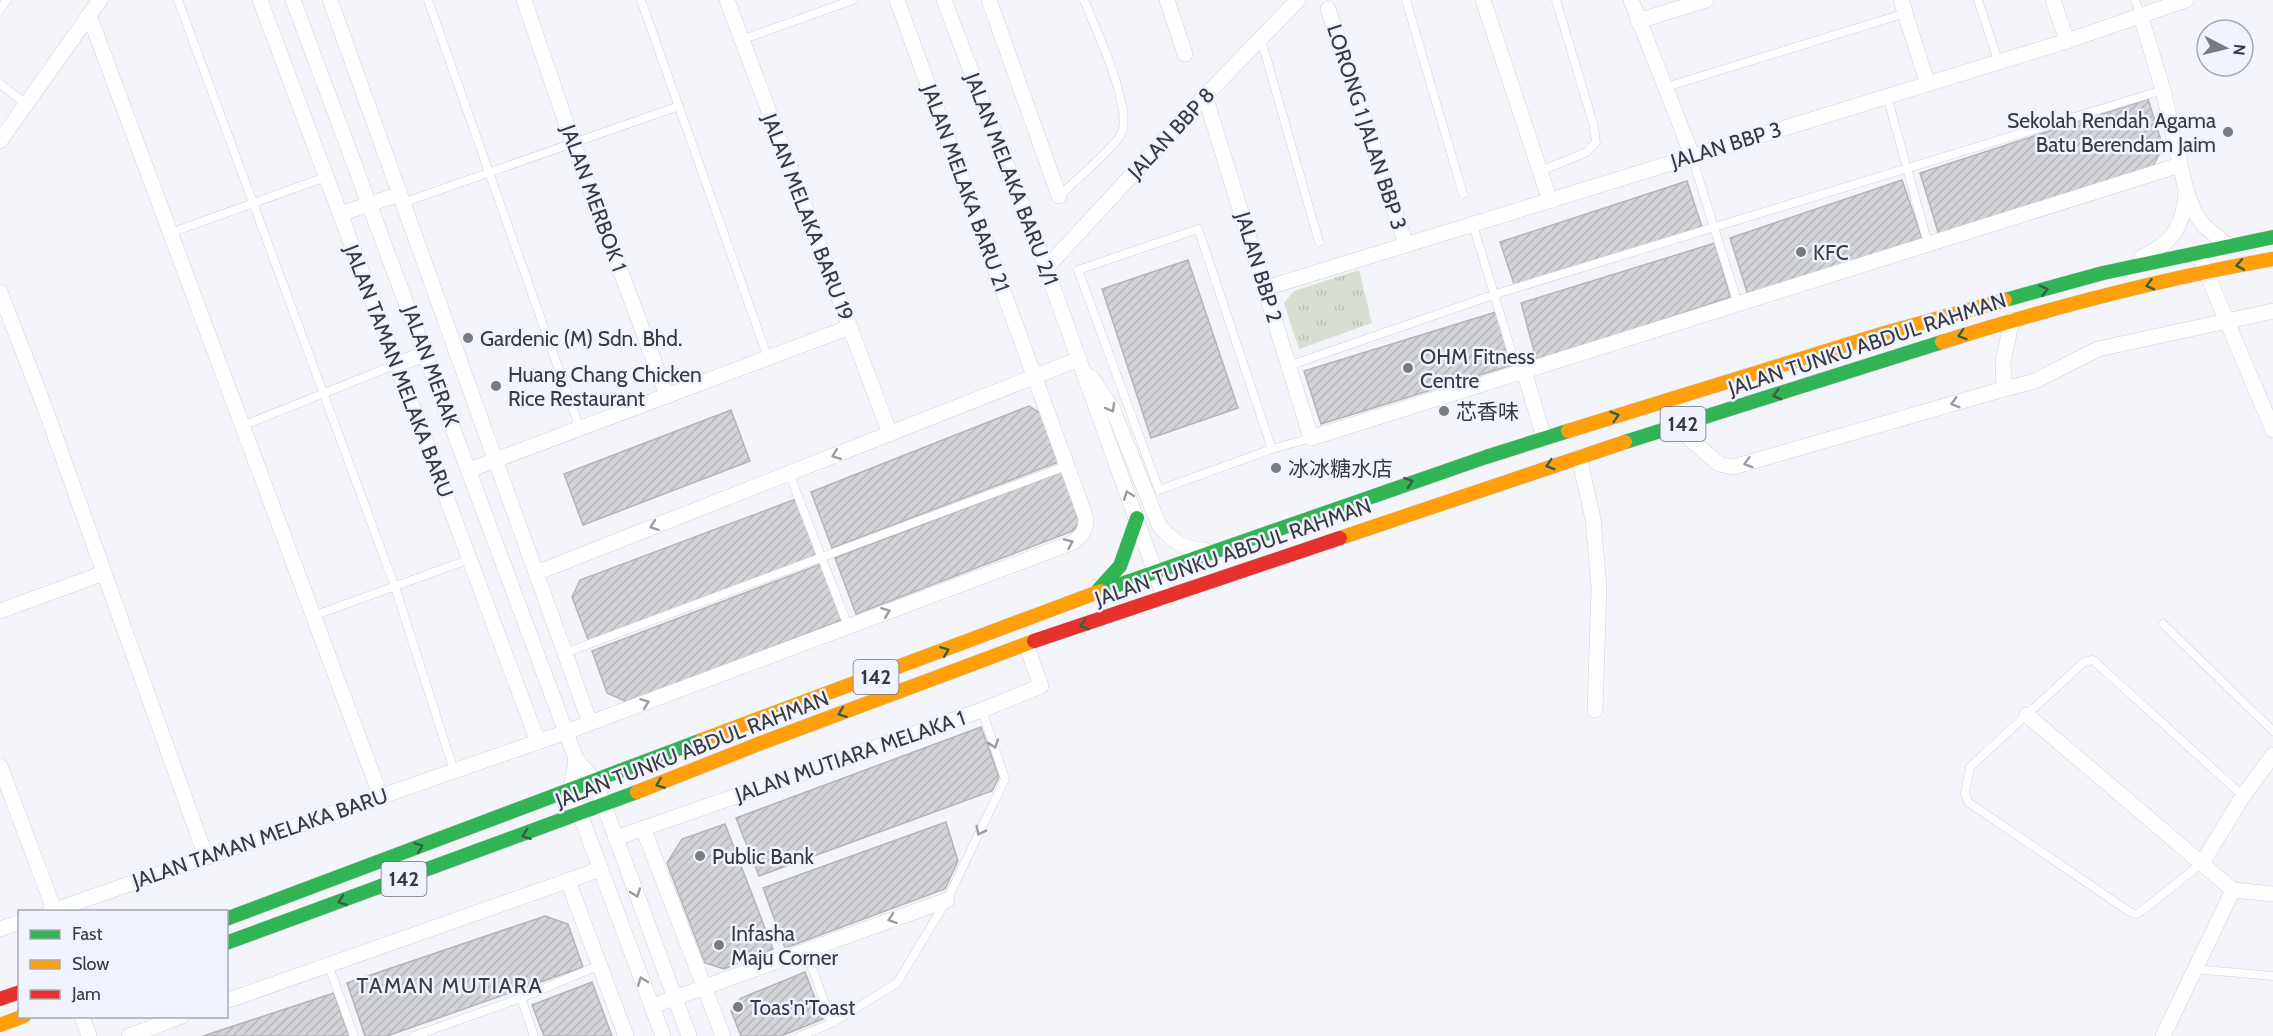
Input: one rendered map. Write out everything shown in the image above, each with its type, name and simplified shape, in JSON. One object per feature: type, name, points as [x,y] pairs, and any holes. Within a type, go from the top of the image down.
[{"type":"main road","name":"JALAN TUNKU ABDUL RAHMAN","points":[[228,918],[1156,570],[1544,438],[1885,333],[2103,273],[2273,237]]},
{"type":"main road","name":"JALAN TUNKU ABDUL RAHMAN","points":[[228,942],[581,815],[1026,644],[1166,599],[1579,457],[2012,320],[2207,271],[2273,259]]},
{"type":"main road","points":[[1087,597],[1118,572],[1127,557],[1137,518]]},
{"type":"main road","points":[[0,999],[18,993]]},
{"type":"main road","points":[[0,1025],[21,1018]]},
{"type":"street","points":[[0,141],[100,0]]},
{"type":"street","name":"JALAN TAMAN MELAKA BARU","points":[[260,0],[538,741]]},
{"type":"street","name":"JALAN MERAK","points":[[293,0],[371,204],[576,759]]},
{"type":"street","name":"JALAN MERAK","points":[[330,0],[590,723]]},
{"type":"street","name":"JALAN MERBOK 1","points":[[524,0],[573,143],[667,396]]},
{"type":"street","name":"JALAN MELAKA BARU 19","points":[[727,0],[890,434]]},
{"type":"street","name":"JALAN MELAKA BARU 21","points":[[848,626],[1074,542],[1086,527],[1086,518],[897,0]]},
{"type":"street","name":"JALAN MELAKA BARU 2/1","points":[[944,0],[1079,359]]},
{"type":"street","points":[[989,0],[1059,196]]},
{"type":"street","points":[[1167,0],[1185,54]]},
{"type":"street","name":"JALAN BBP 8","points":[[1046,268],[1205,96],[1298,0]]},
{"type":"street","points":[[1483,0],[1538,172],[1550,201]]},
{"type":"street","points":[[1631,0],[1663,88],[1692,155]]},
{"type":"street","points":[[1638,21],[1706,0]]},
{"type":"street","points":[[2053,0],[2067,41]]},
{"type":"street","name":"JALAN BBP 3","points":[[1266,288],[1927,82],[2067,41],[2186,0]]},
{"type":"street","points":[[1903,7],[1927,82]]},
{"type":"street","name":"LORONG 1 JALAN BBP 3","points":[[1328,9],[1406,245]]},
{"type":"street","points":[[89,15],[381,796]]},
{"type":"street","points":[[2141,16],[2163,90],[2186,190],[2195,213],[2204,226],[2227,245]]},
{"type":"street","name":"JALAN BBP 2","points":[[1205,96],[1311,438]]},
{"type":"street","points":[[1311,438],[2180,165]]},
{"type":"street","points":[[2103,273],[2157,250],[2170,240],[2179,229],[2184,215],[2186,190]]},
{"type":"street","points":[[340,214],[371,204],[401,198]]},
{"type":"street","points":[[2170,258],[2192,258],[2201,261],[2207,271],[2226,322],[2273,430]]},
{"type":"street","points":[[0,292],[207,857]]},
{"type":"street","points":[[1676,427],[1719,464],[1733,467],[2036,381],[2098,349],[2273,311]]},
{"type":"street","points":[[2004,389],[2003,360],[2012,320]]},
{"type":"street","points":[[469,470],[850,327]]},
{"type":"street","points":[[397,364],[426,354]]},
{"type":"street","points":[[536,573],[1079,359]]},
{"type":"street","points":[[1079,359],[1166,599]]},
{"type":"street","points":[[1079,359],[1113,410],[1159,525],[1181,546],[1194,550],[1216,550]]},
{"type":"street","points":[[1521,372],[1544,438]]},
{"type":"street","points":[[1579,457],[1593,519],[1599,587],[1595,710]]},
{"type":"street","points":[[0,611],[104,573]]},
{"type":"street","name":"JALAN TAMAN MELAKA BARU","points":[[56,910],[566,732],[848,626]]},
{"type":"street","name":"JALAN MUTIARA MELAKA 1","points":[[616,838],[982,710],[1041,686],[1026,644]]},
{"type":"street","points":[[2027,715],[2234,890],[2273,894]]},
{"type":"street","points":[[2202,863],[2242,796],[2273,755]]},
{"type":"street","points":[[576,759],[595,781],[689,1036]]},
{"type":"street","points":[[576,759],[571,790],[663,1036]]},
{"type":"street","points":[[0,766],[53,910]]},
{"type":"street","points":[[643,828],[723,1036]]},
{"type":"street","points":[[228,999],[601,870]]},
{"type":"street","points":[[568,881],[626,1036]]},
{"type":"street","points":[[2163,1036],[2234,890]]},
{"type":"street","points":[[652,1006],[947,900]]},
{"type":"street","points":[[0,929],[18,923]]},
{"type":"street","points":[[82,1018],[89,1036]]},
{"type":"street","points":[[129,1036],[179,1018]]},
{"type":"lane","points":[[0,10],[7,0]]},
{"type":"lane","points":[[178,0],[395,587],[454,771]]},
{"type":"lane","points":[[428,0],[579,429]]},
{"type":"lane","points":[[641,0],[768,358]]},
{"type":"lane","points":[[741,40],[853,0]]},
{"type":"lane","points":[[1059,196],[1120,136],[1125,121],[1114,77],[1084,0]]},
{"type":"lane","points":[[1406,0],[1463,194]]},
{"type":"lane","points":[[1538,172],[1587,152],[1596,142],[1593,123],[1556,0]]},
{"type":"lane","points":[[1978,0],[1998,61]]},
{"type":"lane","points":[[2136,0],[2141,16]]},
{"type":"lane","points":[[1663,88],[1903,7]]},
{"type":"lane","points":[[1261,39],[1319,242]]},
{"type":"lane","points":[[0,84],[25,103]]},
{"type":"lane","points":[[1288,366],[1496,294],[1714,228],[1906,166],[2163,90]]},
{"type":"lane","points":[[1887,96],[1928,244]]},
{"type":"lane","points":[[401,198],[490,172],[679,106]]},
{"type":"lane","points":[[1692,155],[1738,304]]},
{"type":"lane","points":[[170,233],[326,177]]},
{"type":"lane","points":[[1473,225],[1521,372]]},
{"type":"lane","points":[[1272,449],[1198,230],[1078,270],[1159,490],[1272,449],[1311,438]]},
{"type":"lane","points":[[242,426],[397,364]]},
{"type":"lane","points":[[564,652],[1066,466]]},
{"type":"lane","points":[[789,473],[848,626]]},
{"type":"lane","points":[[313,616],[470,559]]},
{"type":"lane","points":[[2163,624],[2273,731]]},
{"type":"lane","points":[[2202,863],[2136,914],[1968,802],[1965,793],[1970,767],[2084,662],[2093,660],[2242,796]]},
{"type":"lane","points":[[800,1036],[832,1023],[897,983],[947,900],[1005,779],[982,710]]},
{"type":"lane","points":[[806,949],[832,1023]]},
{"type":"lane","points":[[328,964],[354,1036]]},
{"type":"lane","points":[[414,1036],[521,998],[600,965]]},
{"type":"lane","points":[[2194,969],[2273,976]]},
{"type":"lane","points":[[521,998],[534,1036]]},
{"type":"green space","points":[[1359,270],[1372,323],[1299,349],[1284,303],[1294,291]]},
{"type":"building","points":[[2148,99],[2163,147],[2153,166],[1939,235],[1920,173]]},
{"type":"building","points":[[1902,180],[1922,238],[1749,298],[1730,238]]},
{"type":"building","points":[[1687,181],[1702,227],[1515,287],[1500,242]]},
{"type":"building","points":[[1715,243],[1730,297],[1537,362],[1521,303]]},
{"type":"building","points":[[1188,260],[1238,408],[1151,438],[1102,289]]},
{"type":"building","name":"OHM Fitness Centre","points":[[1496,312],[1512,365],[1321,424],[1304,371]]},
{"type":"building","points":[[1029,406],[1043,415],[1061,461],[832,548],[811,492]]},
{"type":"building","points":[[731,410],[750,461],[583,525],[564,474]]},
{"type":"building","points":[[1063,471],[1081,520],[1073,531],[856,614],[835,558]]},
{"type":"building","points":[[796,499],[818,555],[589,642],[572,597],[580,580]]},
{"type":"building","points":[[821,564],[842,620],[629,703],[607,693],[592,651]]},
{"type":"building","points":[[981,727],[999,777],[992,791],[759,876],[736,818]]},
{"type":"building","points":[[946,822],[958,861],[945,889],[785,948],[763,888]]},
{"type":"building","points":[[725,824],[773,949],[724,969],[705,963],[667,863],[682,839]]},
{"type":"building","points":[[545,916],[568,924],[583,967],[387,1036],[365,1036],[347,983]]},
{"type":"building","points":[[805,972],[823,1019],[781,1036],[741,1036],[731,1011],[741,998]]},
{"type":"building","points":[[592,982],[612,1036],[544,1036],[532,1005]]},
{"type":"building","points":[[334,993],[349,1036],[203,1036]]},
{"type":"traffic: fast","points":[[2005,300],[2103,273],[2273,237]]},
{"type":"traffic: fast","points":[[1625,442],[1942,342]]},
{"type":"traffic: fast","points":[[1101,591],[1486,457],[1568,431]]},
{"type":"traffic: fast","points":[[1099,589],[1120,566],[1137,518]]},
{"type":"traffic: fast","points":[[228,918],[702,740]]},
{"type":"traffic: fast","points":[[228,942],[637,792]]},
{"type":"traffic: slow","points":[[1942,342],[2106,295],[2273,259]]},
{"type":"traffic: slow","points":[[1568,431],[1885,333],[2005,300]]},
{"type":"traffic: slow","points":[[1340,538],[1625,442]]},
{"type":"traffic: slow","points":[[702,740],[1101,591]]},
{"type":"traffic: slow","points":[[637,792],[1034,641]]},
{"type":"traffic: slow","points":[[0,1025],[19,1018]]},
{"type":"traffic: jam","points":[[1034,641],[1340,538]]},
{"type":"traffic: jam","points":[[0,999],[18,993]]},
{"type":"place","name":"Sekolah Rendah Agama Batu Berendam Jaim","points":[[2228,132]]},
{"type":"place","name":"KFC","points":[[1801,252]]},
{"type":"place","name":"Gardenic (M) Sdn. Bhd.","points":[[468,338]]},
{"type":"place","name":"OHM Fitness Centre","points":[[1408,368]]},
{"type":"place","name":"Huang Chang Chicken Rice Restaurant","points":[[496,386]]},
{"type":"place","name":"芯香味","points":[[1444,411]]},
{"type":"place","name":"冰冰糖水店","points":[[1276,468]]},
{"type":"place","name":"Public Bank","points":[[700,856]]},
{"type":"place","name":"Infasha Maju Corner","points":[[719,945]]},
{"type":"place","name":"Toas'n'Toast","points":[[738,1007]]},
{"type":"district","name":"TAMAN MUTIARA","points":[[450,985]]}]
